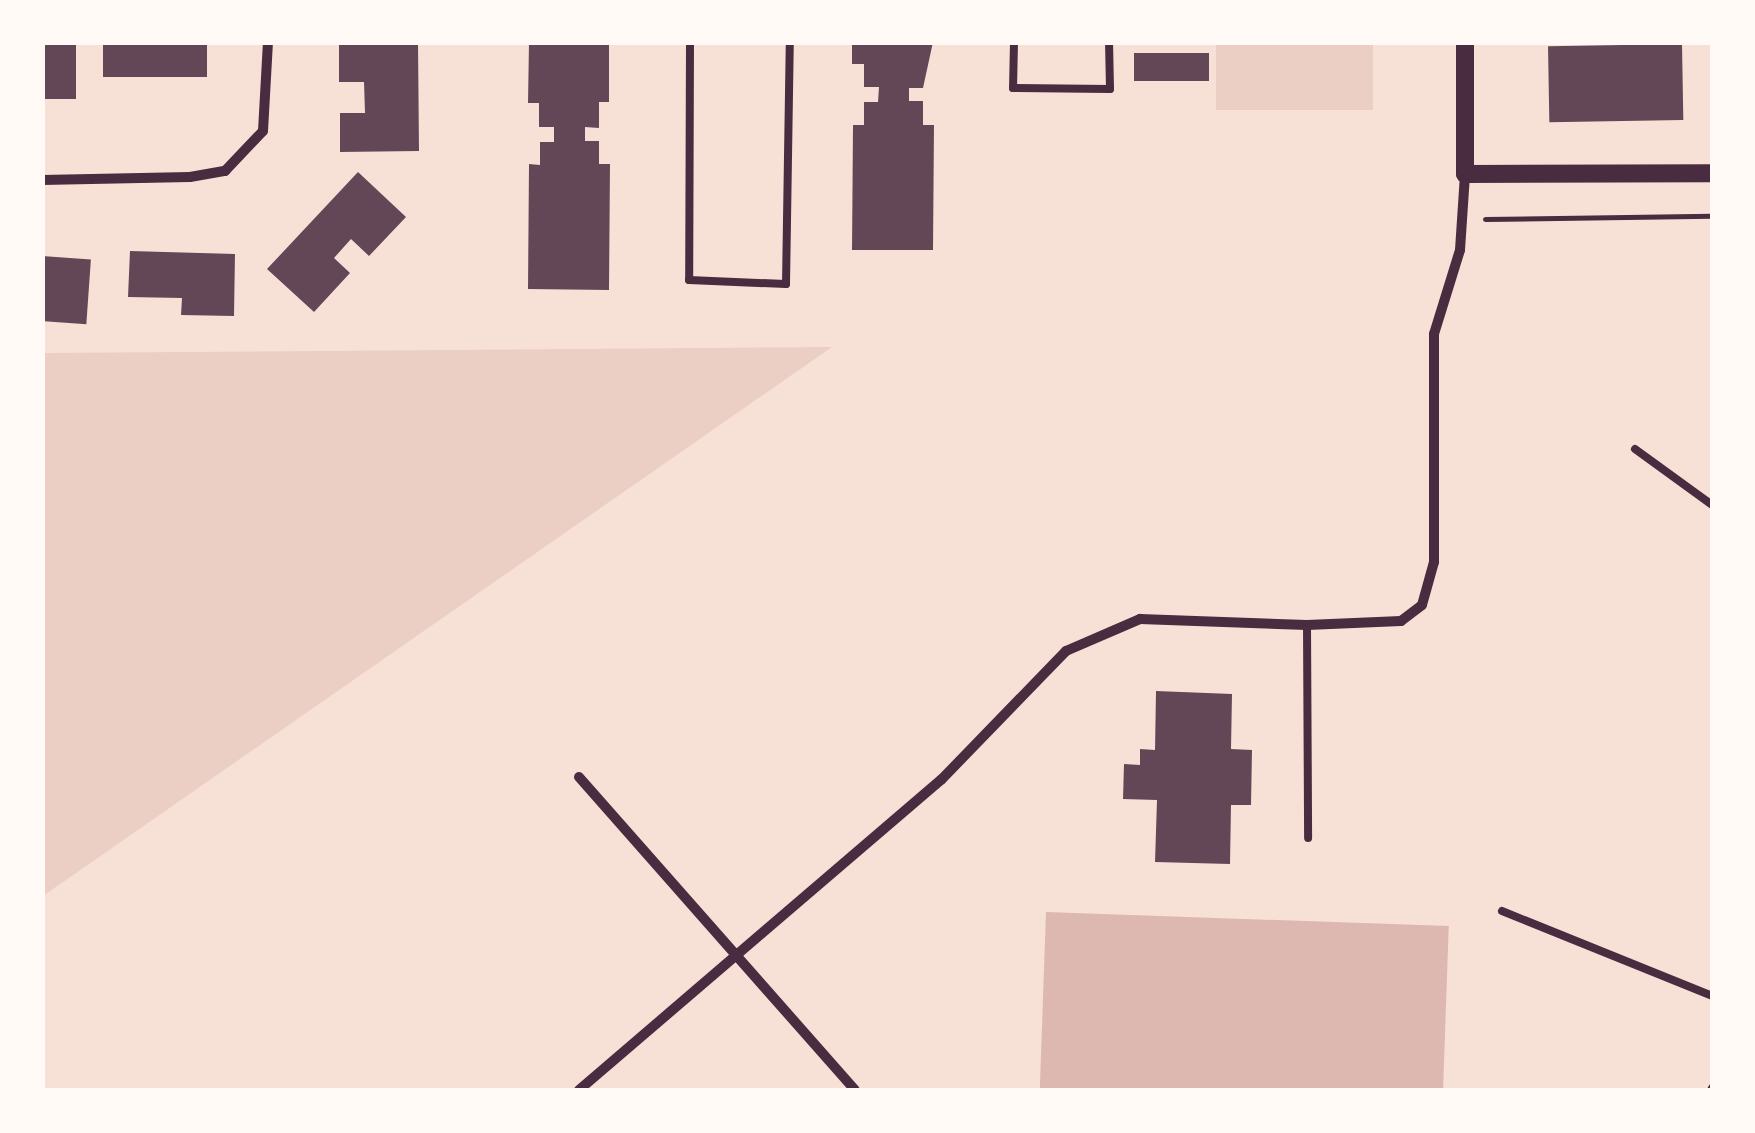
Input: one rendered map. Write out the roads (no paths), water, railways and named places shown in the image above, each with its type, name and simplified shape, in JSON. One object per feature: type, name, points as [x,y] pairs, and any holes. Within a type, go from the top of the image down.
[{"type":"street","points":[[42,180],[190,178],[224,170],[252,149],[268,111],[268,42]]},
{"type":"street","points":[[578,1090],[941,780],[1066,651],[1140,620],[1307,625],[1400,620],[1422,605],[1434,562],[1434,334],[1460,250],[1465,174],[1465,42]]},
{"type":"street","points":[[1465,174],[1712,173]]},
{"type":"street","points":[[578,776],[732,957],[855,1090]]},
{"type":"lane","points":[[690,42],[689,280],[786,284],[790,42]]},
{"type":"lane","points":[[1014,42],[1014,88],[1110,89],[1109,42]]},
{"type":"lane","points":[[1635,449],[1712,506]]},
{"type":"lane","points":[[1307,625],[1308,838]]},
{"type":"lane","points":[[1502,911],[1712,996]]}]
